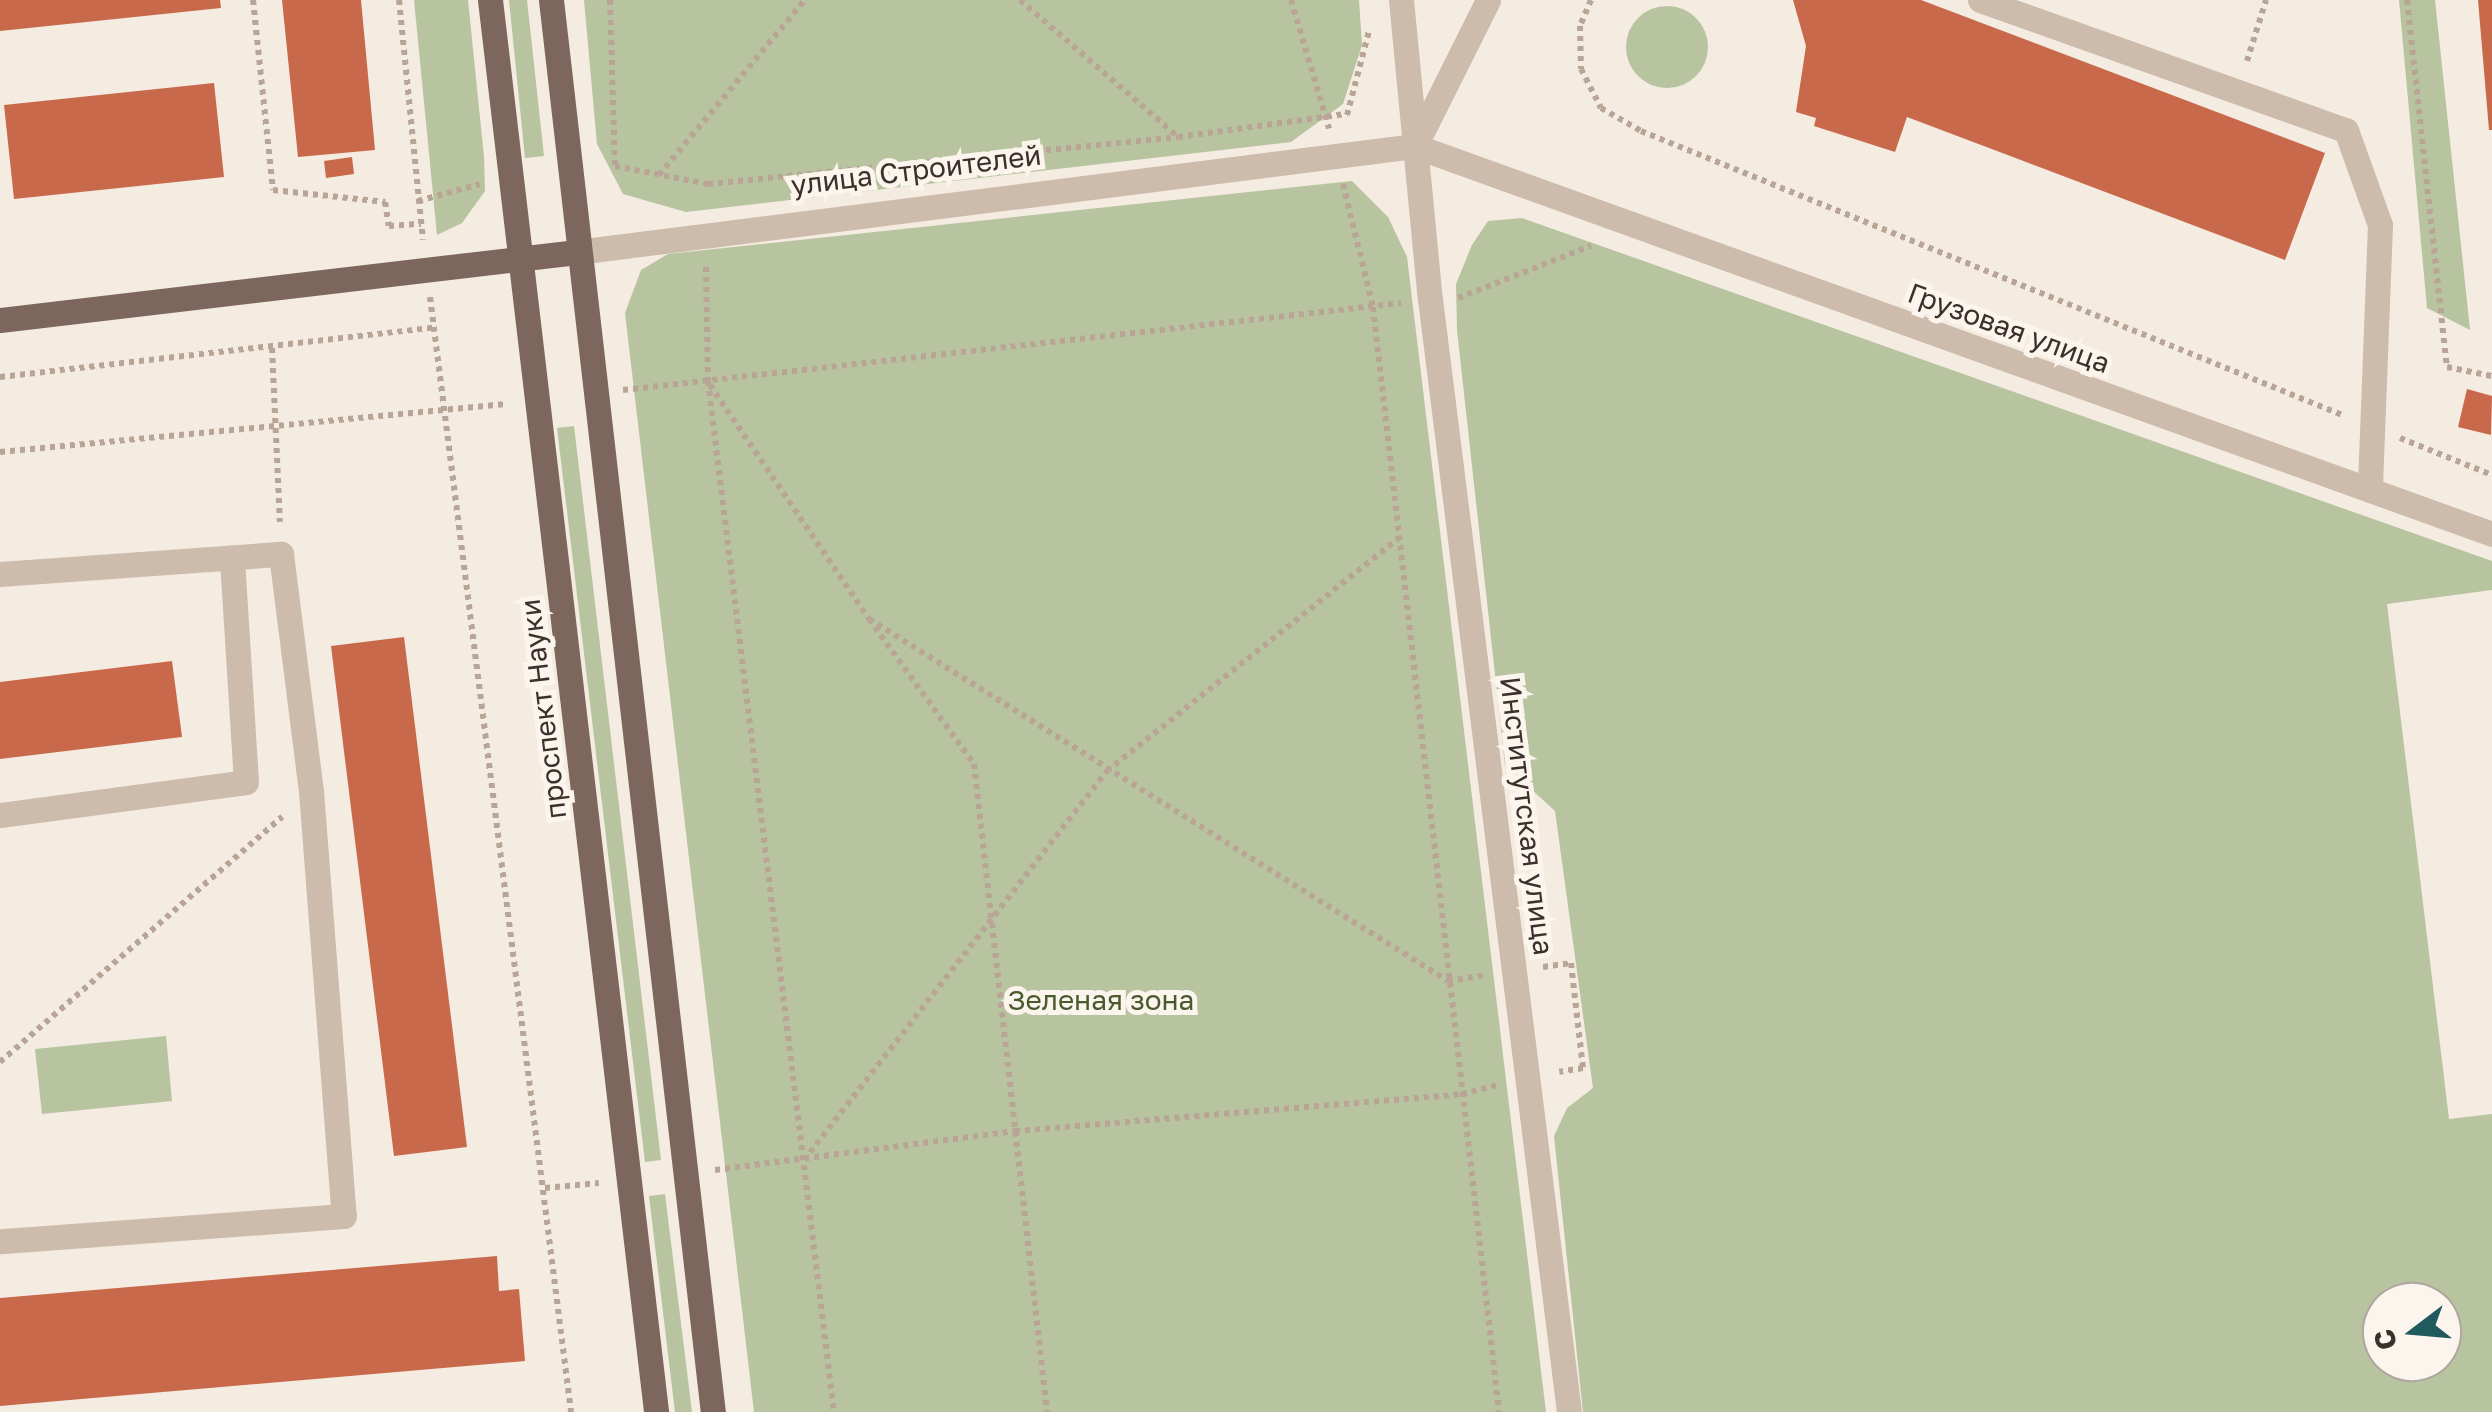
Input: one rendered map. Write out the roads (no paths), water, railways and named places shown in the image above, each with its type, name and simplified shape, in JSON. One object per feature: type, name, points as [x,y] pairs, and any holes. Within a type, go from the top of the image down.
[{"type":"main road","name":"проспект Науки","points":[[490,0],[656,1412]]},
{"type":"main road","points":[[551,0],[713,1412]]},
{"type":"main road","name":"улица Строителей","points":[[0,320],[426,270],[577,248]]},
{"type":"street","name":"Институтская улица","points":[[1402,0],[1430,298],[1568,1412]]},
{"type":"street","points":[[1417,143],[1488,0]]},
{"type":"street","points":[[1980,0],[2346,130],[2380,225],[2370,490]]},
{"type":"street","name":"улица Строителей","points":[[577,248],[1334,148],[1417,143]]},
{"type":"street","name":"Грузовая улица","points":[[1417,143],[2492,534]]},
{"type":"street","name":"улица Строителей","points":[[577,248],[705,236],[1334,148]]},
{"type":"street","points":[[0,574],[281,554],[312,791],[344,1216],[0,1241]]},
{"type":"street","points":[[0,814],[246,782],[232,558]]},
{"type":"park label","name":"Зеленая зона","points":[[1101,1000]]}]
